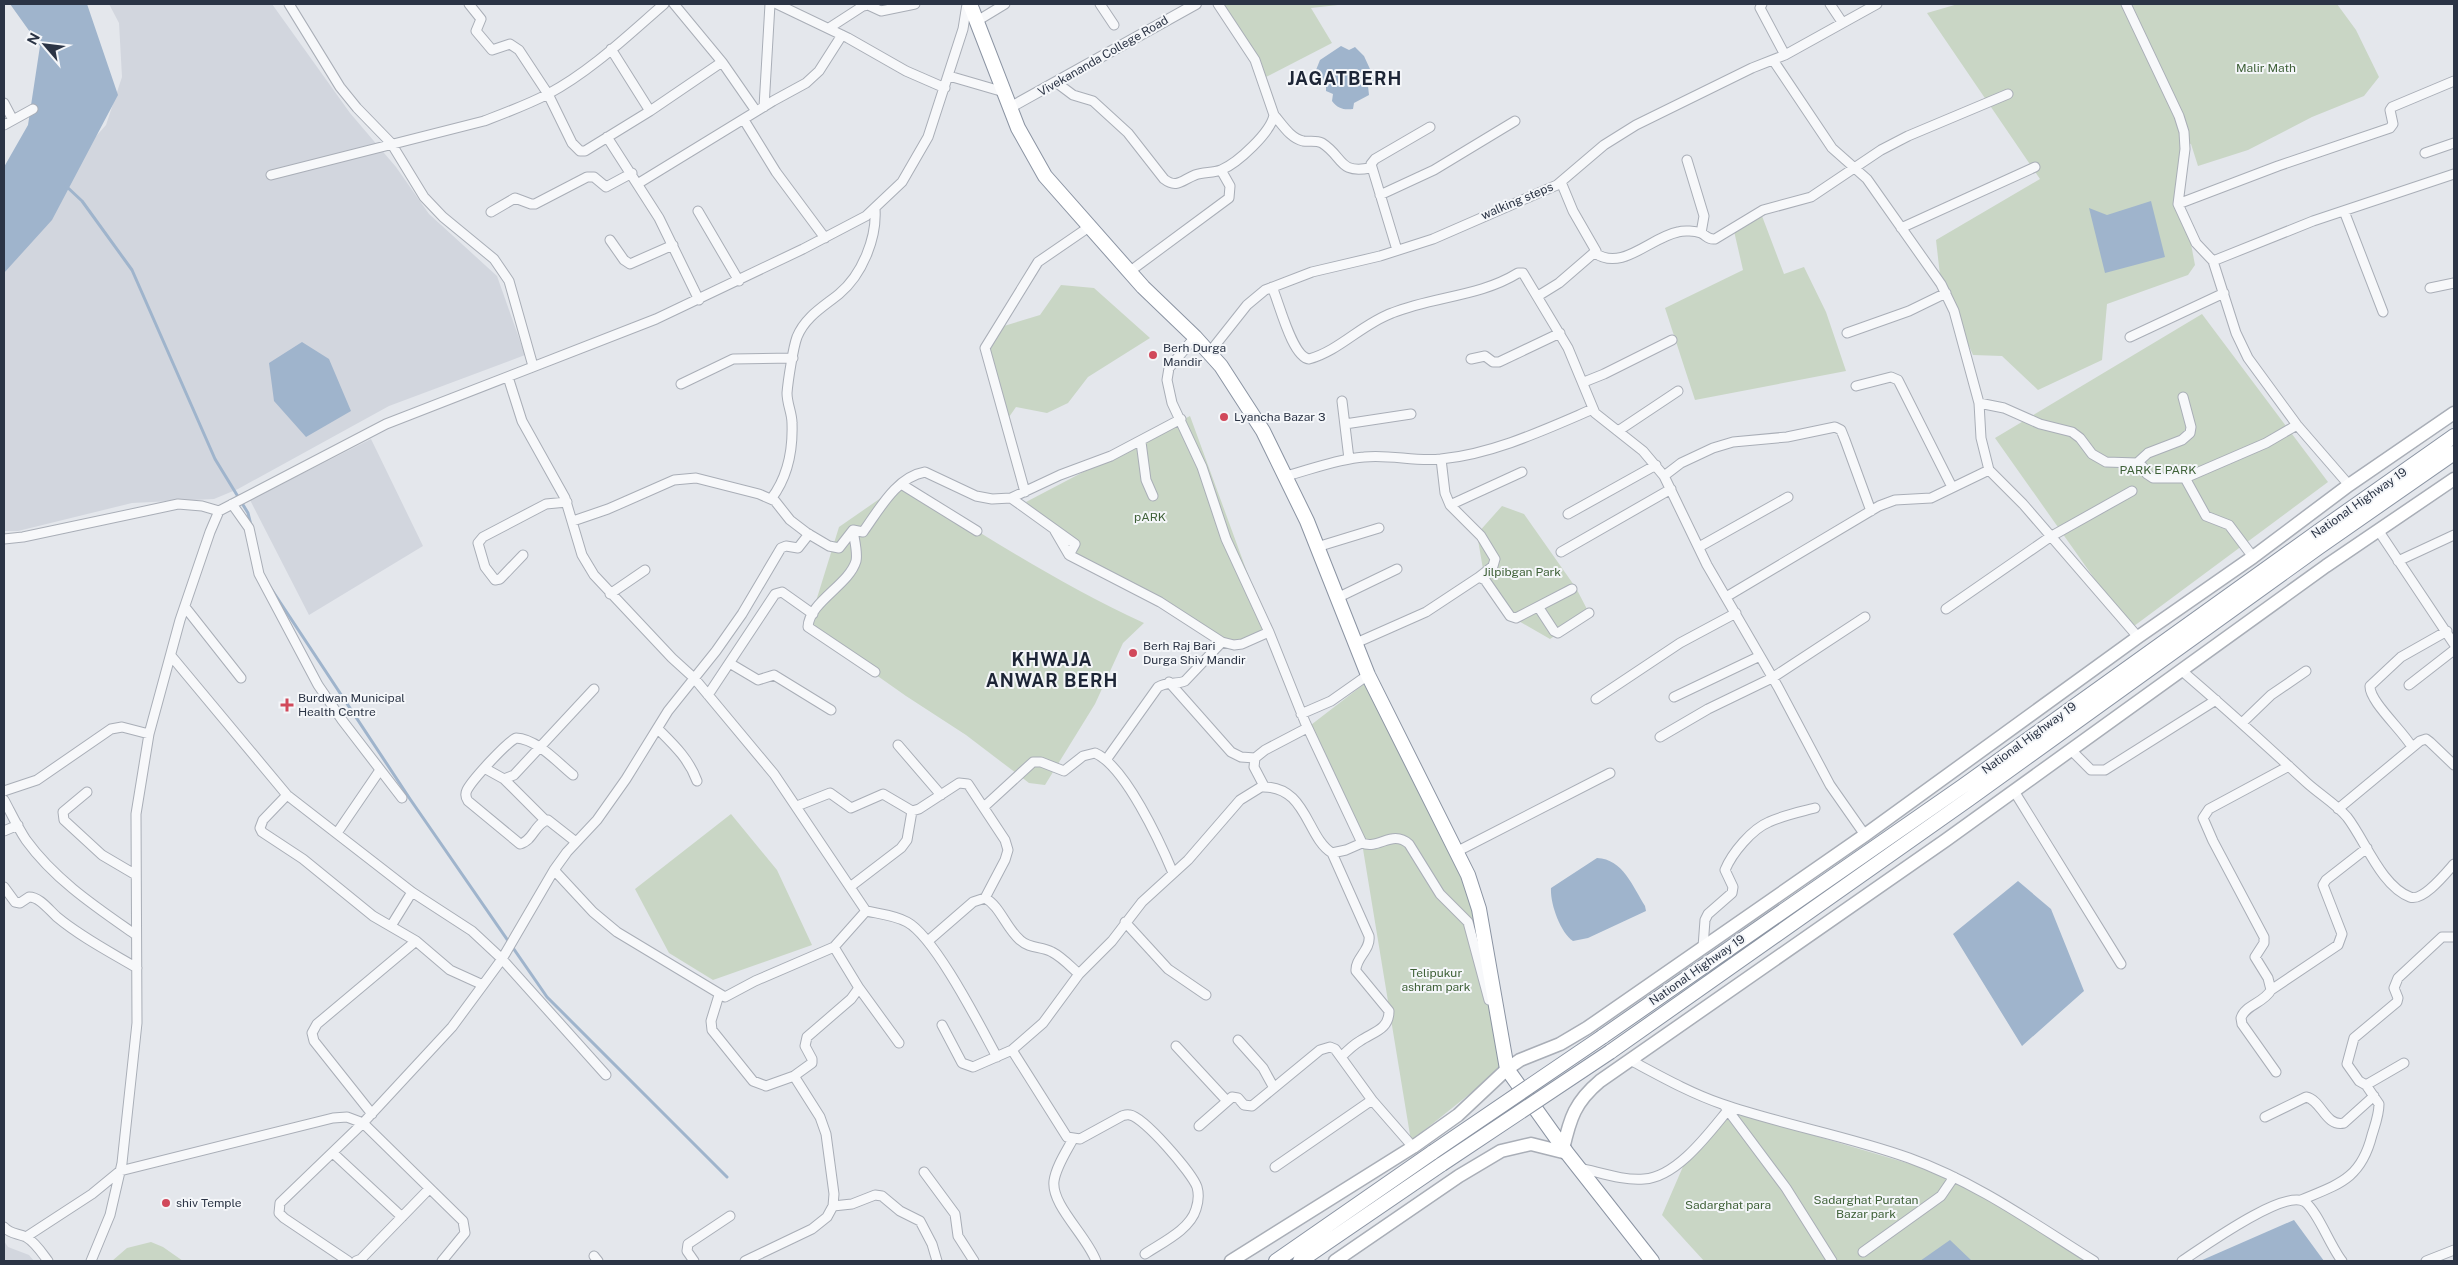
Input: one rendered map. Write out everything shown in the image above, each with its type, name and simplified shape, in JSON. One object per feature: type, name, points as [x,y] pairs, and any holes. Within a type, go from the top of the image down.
[{"type":"highway","points":[[969,4],[1028,147],[1045,176],[1129,272],[1209,353],[1238,391],[1286,476],[1338,598],[1368,675],[1458,851],[1468,875],[1479,909],[1507,1069],[1565,1151],[1652,1261]]},
{"type":"highway","name":"National Highway 19","points":[[1276,1261],[1963,786],[2454,436]]},
{"type":"highway","points":[[1300,1261],[1610,1052],[1969,800],[2327,542],[2454,453]]},
{"type":"main road","points":[[1231,1261],[1413,1147],[1458,1115],[1507,1069],[1520,1060],[1560,1044],[1587,1028],[1865,835],[2138,637],[2252,557],[2349,485],[2454,413]]},
{"type":"main road","points":[[1336,1261],[1460,1176],[1501,1151],[1531,1144],[1565,1151],[1571,1118],[1585,1094],[1630,1060],[1771,964],[2378,530],[2454,479]]},
{"type":"street","points":[[289,4],[340,87],[357,108],[391,143],[424,197],[443,217],[494,258],[509,281],[533,366]]},
{"type":"street","points":[[469,4],[481,19],[476,31],[490,49],[495,51],[505,45],[514,46],[548,94],[576,147],[585,151],[650,111],[722,62]]},
{"type":"street","points":[[271,175],[391,143],[484,121],[548,94],[591,66],[664,4]]},
{"type":"street","points":[[674,4],[760,109]]},
{"type":"street","points":[[760,109],[770,4]]},
{"type":"street","points":[[779,4],[842,34],[921,78],[945,88]]},
{"type":"street","points":[[829,28],[868,5],[881,11],[915,4]]},
{"type":"street","points":[[91,1261],[110,1214],[120,1171],[137,1024],[136,814],[149,734],[185,607],[219,511],[386,424],[699,300],[861,219],[875,209],[902,182],[924,146],[949,76],[969,4]]},
{"type":"street","points":[[977,21],[1005,4]]},
{"type":"street","points":[[1100,4],[1114,26]]},
{"type":"street","points":[[1218,4],[1255,60],[1274,115],[1296,138],[1323,144],[1341,164],[1349,169],[1370,168]]},
{"type":"street","points":[[1762,4],[1760,8],[1785,55]]},
{"type":"street","points":[[1830,4],[1842,22]]},
{"type":"street","name":"walking steps","points":[[1209,353],[1247,304],[1272,287],[1312,272],[1433,239],[1561,182],[1604,146],[1636,125],[1785,55],[1877,4]]},
{"type":"street","points":[[2126,4],[2163,81],[2184,132],[2185,149],[2178,204],[2196,243],[2213,261],[2236,333],[2248,358],[2296,425],[2349,485]]},
{"type":"street","name":"Vivekananda College Road","points":[[1011,107],[1057,83],[1192,5]]},
{"type":"street","points":[[639,183],[760,109],[806,84],[819,71],[842,34]]},
{"type":"street","points":[[611,49],[650,111]]},
{"type":"street","points":[[1774,60],[1832,148],[1838,156],[1867,179],[1946,293],[1954,311],[1979,403],[1981,438],[1989,470],[2017,497],[2138,637]]},
{"type":"street","points":[[949,76],[1004,92]]},
{"type":"street","points":[[2178,204],[2278,166],[2390,128],[2394,124],[2390,110],[2392,107],[2454,81]]},
{"type":"street","points":[[1057,83],[1072,95],[1093,101],[1108,114],[1138,143],[1164,179],[1170,184],[1181,183],[1193,176],[1221,170],[1253,145],[1269,128],[1274,115]]},
{"type":"street","points":[[1595,253],[1604,257],[1615,258],[1634,253],[1654,241],[1679,231],[1702,233],[1711,240],[1715,239],[1763,210],[1810,197],[1908,136],[2008,94]]},
{"type":"street","points":[[4,103],[13,120]]},
{"type":"street","points":[[4,125],[33,110]]},
{"type":"street","points":[[744,120],[776,172],[825,238]]},
{"type":"street","points":[[1380,195],[1434,170],[1515,121]]},
{"type":"street","points":[[1397,250],[1370,168],[1374,159],[1430,127]]},
{"type":"street","points":[[607,137],[639,183],[673,244],[699,300]]},
{"type":"street","points":[[2425,153],[2454,143]]},
{"type":"street","points":[[1687,160],[1702,206],[1704,216],[1702,233]]},
{"type":"street","points":[[1901,228],[2035,167]]},
{"type":"street","points":[[1129,272],[1229,198],[1230,186],[1221,170]]},
{"type":"street","points":[[491,212],[514,198],[535,204],[587,177],[594,177],[606,187],[632,174]]},
{"type":"street","points":[[2213,261],[2313,221],[2454,174]]},
{"type":"street","points":[[1538,296],[1559,283],[1595,253],[1596,248],[1578,220],[1561,182]]},
{"type":"street","points":[[771,499],[782,482],[788,464],[792,422],[787,394],[796,343],[802,328],[813,315],[846,288],[863,260],[874,230],[875,209]]},
{"type":"street","points":[[2344,211],[2384,312]]},
{"type":"street","points":[[698,212],[739,281]]},
{"type":"street","points":[[1025,492],[985,348],[1038,262],[1089,226]]},
{"type":"street","points":[[610,240],[624,260],[630,264],[673,244]]},
{"type":"street","points":[[1272,287],[1301,356],[1309,360],[1391,313],[1438,299],[1483,290],[1518,273],[1523,273],[1560,333],[1584,382],[1592,409],[1598,417],[1643,450],[1664,476],[1699,547],[1833,791],[1865,835]]},
{"type":"street","points":[[2430,288],[2454,283]]},
{"type":"street","points":[[1846,334],[1910,310],[1946,293]]},
{"type":"street","points":[[2130,337],[2224,294]]},
{"type":"street","points":[[1471,359],[1485,356],[1493,362],[1499,362],[1560,333]]},
{"type":"street","points":[[1195,337],[1172,362],[1167,374],[1168,393],[1209,483],[1226,539],[1269,632],[1307,728],[1362,843]]},
{"type":"street","points":[[1584,382],[1672,340]]},
{"type":"street","points":[[681,384],[733,359],[793,358]]},
{"type":"street","points":[[508,377],[522,421],[567,502],[582,555],[610,594],[694,678],[774,774],[866,911],[908,922],[928,942],[969,1005],[997,1057]]},
{"type":"street","points":[[1856,386],[1891,377],[1898,380],[1952,487]]},
{"type":"street","points":[[1618,431],[1678,391]]},
{"type":"street","points":[[2137,463],[2156,449],[2182,440],[2190,433],[2191,427],[2183,397]]},
{"type":"street","points":[[1342,401],[1349,459]]},
{"type":"street","points":[[1979,403],[2004,408],[2040,424],[2072,432],[2080,438],[2092,454],[2106,462],[2137,463],[2153,478],[2185,478],[2266,443],[2296,425]]},
{"type":"street","points":[[1286,476],[1349,459],[1383,456],[1403,459],[1442,459],[1503,445],[1538,433],[1592,409]]},
{"type":"street","points":[[1345,424],[1411,414]]},
{"type":"street","points":[[853,530],[863,532],[886,499],[901,484],[916,474],[925,472],[976,496],[992,499],[1011,498],[1141,442],[1181,419]]},
{"type":"street","points":[[1664,476],[1681,463],[1713,448],[1733,442],[1787,437],[1835,427],[1841,430],[1846,440],[1871,511]]},
{"type":"street","points":[[1141,442],[1146,480],[1153,496]]},
{"type":"street","points":[[1356,643],[1426,612],[1493,566],[1495,559],[1481,536],[1450,505],[1445,494],[1442,459]]},
{"type":"street","points":[[1568,514],[1656,465]]},
{"type":"street","points":[[1726,597],[1871,511],[1895,500],[1931,498],[1989,470]]},
{"type":"street","points":[[1450,505],[1522,472]]},
{"type":"street","points":[[573,521],[608,510],[674,480],[687,477],[732,487],[771,499],[790,520],[829,546],[839,548],[853,530]]},
{"type":"street","points":[[2185,478],[2206,516],[2228,526],[2252,557]]},
{"type":"street","points":[[901,484],[977,531]]},
{"type":"street","points":[[1561,552],[1671,489]]},
{"type":"street","points":[[1946,609],[2050,537],[2132,491]]},
{"type":"street","points":[[1699,547],[1788,497]]},
{"type":"street","points":[[1011,498],[1075,544],[1069,555],[1160,602],[1222,642],[1234,645],[1242,644],[1269,632]]},
{"type":"street","points":[[238,501],[242,515],[249,528],[260,574],[318,685],[402,798]]},
{"type":"street","points":[[523,555],[500,579],[495,580],[485,568],[478,543],[483,537],[546,504],[567,502]]},
{"type":"street","points":[[4,540],[178,504],[202,506],[219,511]]},
{"type":"street","points":[[1317,548],[1380,528]]},
{"type":"street","points":[[853,530],[856,559],[854,565],[813,614],[808,623],[811,630],[875,672]]},
{"type":"street","points":[[2378,530],[2454,644]]},
{"type":"street","points":[[348,1261],[284,1218],[279,1213],[280,1203],[333,1154],[452,1027],[502,959],[554,870],[596,820],[694,678],[742,614],[781,548],[786,546],[798,548],[809,534]]},
{"type":"street","points":[[2398,561],[2454,535]]},
{"type":"street","points":[[1338,598],[1397,569]]},
{"type":"street","points":[[610,594],[645,570]]},
{"type":"street","points":[[1479,576],[1485,580],[1510,616],[1516,618],[1539,608],[1572,589]]},
{"type":"street","points":[[708,695],[779,592],[786,594],[813,614]]},
{"type":"street","points":[[185,607],[241,678]]},
{"type":"street","points":[[1539,608],[1554,631],[1558,633],[1589,614]]},
{"type":"street","points":[[1596,699],[1680,643],[1736,613]]},
{"type":"street","points":[[1660,737],[1708,709],[1772,678],[1865,617]]},
{"type":"street","points":[[2412,747],[2399,728],[2371,696],[2370,686],[2401,657],[2446,631]]},
{"type":"street","points":[[1106,760],[1158,687],[1170,682],[1177,684],[1185,681],[1222,642]]},
{"type":"street","points":[[2409,686],[2454,650]]},
{"type":"street","points":[[1674,697],[1760,656]]},
{"type":"street","points":[[172,657],[287,795],[412,892],[472,931],[502,959],[606,1075]]},
{"type":"street","points":[[731,664],[758,680],[774,675],[782,678],[831,710]]},
{"type":"street","points":[[2181,670],[2346,816],[2366,848],[2389,880],[2399,890],[2415,898],[2428,890],[2454,864]]},
{"type":"street","points":[[2242,722],[2271,695],[2306,671]]},
{"type":"street","points":[[1301,714],[1331,700],[1368,675]]},
{"type":"street","points":[[1170,682],[1231,752],[1241,757],[1255,758],[1265,750],[1307,728]]},
{"type":"street","points":[[504,778],[514,775],[594,689]]},
{"type":"street","points":[[2071,750],[2091,770],[2106,770],[2216,700]]},
{"type":"street","points":[[4,791],[36,780],[110,729],[122,727],[149,734]]},
{"type":"street","points":[[658,729],[684,755],[697,781]]},
{"type":"street","points":[[545,820],[525,843],[520,844],[468,801],[467,790],[516,738],[521,738],[539,748],[573,775]]},
{"type":"street","points":[[2338,809],[2412,747],[2426,739],[2454,765]]},
{"type":"street","points":[[898,745],[941,795]]},
{"type":"street","points":[[984,806],[1032,762],[1041,762],[1064,771],[1090,753],[1101,756],[1138,802],[1173,873]]},
{"type":"street","points":[[1255,758],[1254,767],[1264,786]]},
{"type":"street","points":[[2271,990],[2268,978],[2255,957],[2264,943],[2264,937],[2213,841],[2203,818],[2209,809],[2289,766]]},
{"type":"street","points":[[486,769],[504,778],[545,820],[552,821],[576,842]]},
{"type":"street","points":[[337,833],[380,770]]},
{"type":"street","points":[[1458,851],[1610,773]]},
{"type":"street","points":[[797,806],[830,793],[851,808],[883,794],[912,811],[919,809],[963,782],[971,788],[1005,840],[1008,850],[984,898],[973,902],[928,942]]},
{"type":"street","points":[[942,1025],[962,1063],[967,1066],[973,1067],[1012,1050],[1043,1023],[1079,974],[1112,941],[1142,902],[1188,860],[1240,800],[1249,793],[1264,786],[1278,789],[1295,801],[1306,814],[1322,843],[1332,853],[1370,936],[1370,941],[1358,961],[1356,972],[1389,1011],[1389,1018],[1385,1026],[1360,1040],[1341,1057]]},
{"type":"street","points":[[2014,791],[2121,964]]},
{"type":"street","points":[[87,792],[63,812],[64,820],[102,855],[136,876]]},
{"type":"street","points":[[287,795],[263,820],[260,828],[262,832],[303,859],[373,916],[416,941],[450,970],[483,985]]},
{"type":"street","points":[[4,800],[18,825],[44,862],[66,884],[136,935]]},
{"type":"street","points":[[1703,947],[1705,920],[1708,914],[1732,893],[1733,887],[1725,870],[1736,852],[1760,827],[1769,822],[1815,808]]},
{"type":"street","points":[[850,887],[902,848],[907,840],[912,811]]},
{"type":"street","points":[[4,831],[18,825]]},
{"type":"street","points":[[1332,853],[1362,843],[1370,845],[1393,837],[1405,840],[1440,894],[1468,922],[1507,1069]]},
{"type":"street","points":[[2276,1072],[2242,1024],[2240,1018],[2246,1010],[2260,1003],[2271,990],[2338,945],[2342,934],[2323,885],[2326,880],[2366,848]]},
{"type":"street","points":[[554,870],[593,912],[617,932],[719,995],[725,996],[834,947],[866,911]]},
{"type":"street","points":[[4,887],[15,902],[20,903],[29,897],[37,899],[62,921],[85,937],[137,968]]},
{"type":"street","points":[[390,926],[412,892]]},
{"type":"street","points":[[984,898],[995,906],[1011,931],[1021,941],[1035,949],[1053,952],[1079,974]]},
{"type":"street","points":[[1125,922],[1172,972],[1206,995]]},
{"type":"street","points":[[2182,1261],[2224,1233],[2270,1208],[2284,1202],[2301,1200],[2336,1185],[2362,1164],[2379,1110],[2379,1104],[2366,1085],[2359,1081],[2347,1064],[2354,1038],[2397,1002],[2398,998],[2394,988],[2398,978],[2442,937],[2454,938]]},
{"type":"street","points":[[372,1114],[314,1041],[312,1033],[317,1024],[416,941]]},
{"type":"street","points":[[834,947],[859,988],[899,1043]]},
{"type":"street","points":[[719,995],[711,1021],[712,1030],[753,1081],[766,1086],[794,1076],[812,1063],[812,1059],[805,1046],[807,1037],[852,999],[859,988]]},
{"type":"street","points":[[1238,1040],[1263,1068],[1274,1088]]},
{"type":"street","points":[[1176,1046],[1227,1101]]},
{"type":"street","points":[[1199,1126],[1227,1101],[1235,1097],[1248,1107],[1324,1048],[1330,1046],[1335,1049],[1372,1100],[1413,1147]]},
{"type":"street","points":[[1012,1050],[1062,1132],[1073,1139],[1080,1139],[1122,1116],[1130,1115],[1144,1123],[1192,1176],[1198,1188],[1195,1212],[1189,1222],[1170,1238],[1145,1254]]},
{"type":"street","points":[[1630,1060],[1679,1086],[1726,1107],[1849,1139],[1909,1158],[1954,1177],[2011,1206],[2094,1261]]},
{"type":"street","points":[[2366,1085],[2404,1063]]},
{"type":"street","points":[[744,1261],[812,1229],[827,1217],[832,1206],[834,1194],[826,1134],[820,1117],[794,1076]]},
{"type":"street","points":[[2265,1117],[2306,1096],[2314,1100],[2331,1121],[2340,1124],[2344,1123],[2374,1096]]},
{"type":"street","points":[[1275,1167],[1372,1100]]},
{"type":"street","points":[[1578,1168],[1631,1178],[1644,1179],[1656,1176],[1693,1151],[1726,1107]]},
{"type":"street","points":[[1726,1107],[1786,1188],[1832,1261]]},
{"type":"street","points":[[26,1237],[92,1194],[120,1171],[332,1118],[347,1117],[363,1123],[463,1221],[465,1227],[461,1240],[442,1261]]},
{"type":"street","points":[[1073,1139],[1058,1168],[1054,1190],[1059,1204],[1082,1233],[1096,1261]]},
{"type":"street","points":[[333,1154],[402,1217]]},
{"type":"street","points":[[924,1172],[955,1214],[958,1236],[974,1261]]},
{"type":"street","points":[[1863,1252],[1941,1196],[1954,1177]]},
{"type":"street","points":[[356,1261],[361,1259],[429,1189]]},
{"type":"street","points":[[832,1206],[852,1204],[875,1195],[882,1196],[900,1211],[920,1221],[932,1244],[937,1261]]},
{"type":"street","points":[[2301,1200],[2312,1210],[2333,1250],[2342,1261]]},
{"type":"street","points":[[694,1261],[687,1251],[688,1244],[730,1216]]},
{"type":"street","points":[[5,1232],[26,1237],[38,1247],[48,1261]]},
{"type":"street","points":[[2426,1261],[2454,1250]]},
{"type":"shaded area","points":[[109,4],[272,4],[350,113],[396,167],[429,214],[497,276],[525,355],[389,406],[238,489],[214,499],[132,503],[18,531],[4,531],[4,240],[106,125],[122,77],[119,23]]},
{"type":"shaded area","points":[[371,439],[423,546],[309,615],[250,500]]},
{"type":"shaded area","points":[[4,1241],[8,1247],[29,1255],[34,1261],[4,1261]]},
{"type":"green space","points":[[1220,4],[1347,4],[1311,8],[1332,43],[1264,78]]},
{"type":"green space","name":"Malir Math","points":[[1958,4],[2337,4],[2356,30],[2379,77],[2364,96],[2312,117],[2248,150],[2198,166],[2191,144],[2185,142],[2182,137],[2184,207],[2195,265],[2188,275],[2107,304],[2102,360],[2038,390],[2002,356],[1973,355],[1941,284],[1936,240],[2040,179],[1927,13]]},
{"type":"green space","points":[[1762,216],[1784,274],[1804,267],[1826,312],[1846,371],[1695,400],[1665,308],[1743,270],[1734,231]]},
{"type":"green space","points":[[1061,285],[1094,288],[1150,338],[1088,377],[1068,403],[1047,413],[1016,407],[1009,417],[995,386],[990,350],[1004,326],[1040,315]]},
{"type":"green space","name":"PARK E PARK","points":[[2202,314],[2328,482],[2130,629],[1995,438]]},
{"type":"green space","name":"pARK","points":[[1190,416],[1269,632],[1234,645],[1086,563],[1026,502]]},
{"type":"green space","points":[[901,484],[1051,575],[1144,623],[1123,643],[1095,704],[1045,785],[1029,783],[966,735],[906,696],[808,627],[839,527]]},
{"type":"green space","name":"Jilpibgan Park","points":[[1502,506],[1524,514],[1576,588],[1589,613],[1550,639],[1510,616],[1485,581],[1477,534]]},
{"type":"green space","name":"Telipukur ashram park","points":[[1368,681],[1467,878],[1502,1068],[1411,1141],[1362,843],[1307,728]]},
{"type":"green space","points":[[731,814],[777,870],[812,945],[713,980],[669,953],[635,889]]},
{"type":"green space","name":"Sadarghat Puratan Bazar park","points":[[1728,1110],[1954,1177],[2092,1261],[1704,1261],[1662,1215],[1688,1155]]},
{"type":"green space","points":[[151,1242],[163,1247],[183,1261],[112,1261],[127,1248]]},
{"type":"water","points":[[10,4],[87,4],[118,95],[52,220],[4,273],[4,167],[28,125],[40,46]]},
{"type":"water","points":[[1341,46],[1349,50],[1355,47],[1364,56],[1375,80],[1368,86],[1369,95],[1354,103],[1353,109],[1341,108],[1334,104],[1332,101],[1333,94],[1326,91],[1326,84],[1320,81],[1316,70],[1320,60]]},
{"type":"water","points":[[2151,201],[2165,257],[2105,273],[2089,208],[2107,215]]},
{"type":"water","points":[[302,342],[329,359],[351,411],[306,437],[274,401],[269,363]]},
{"type":"water","points":[[1597,858],[1614,863],[1626,875],[1645,906],[1646,911],[1588,938],[1573,941],[1564,931],[1557,917],[1552,901],[1551,888]]},
{"type":"water","points":[[2018,881],[2051,909],[2084,991],[2022,1046],[1953,934]]},
{"type":"water","points":[[2294,1220],[2324,1261],[2200,1261]]},
{"type":"water","points":[[1950,1240],[1972,1261],[1920,1261]]},
{"type":"waterway","points":[[66,186],[82,201],[132,270],[215,459],[248,513],[251,525]]},
{"type":"waterway","points":[[270,587],[410,799],[547,997],[727,1177]]},
{"type":"place","name":"Berh Durga Mandir","points":[[1153,355]]},
{"type":"place","name":"Lyancha Bazar 3","points":[[1224,417]]},
{"type":"place","name":"Berh Raj Bari Durga Shiv Mandir","points":[[1133,653]]},
{"type":"place","name":"Burdwan Municipal Health Centre","points":[[287,705]]},
{"type":"place","name":"shiv Temple","points":[[166,1203]]},
{"type":"district","name":"JAGATBERH","points":[[1345,78]]},
{"type":"district","name":"KHWAJA ANWAR BERH","points":[[1052,670]]},
{"type":"park label","name":"Sadarghat para","points":[[1728,1205]]}]
